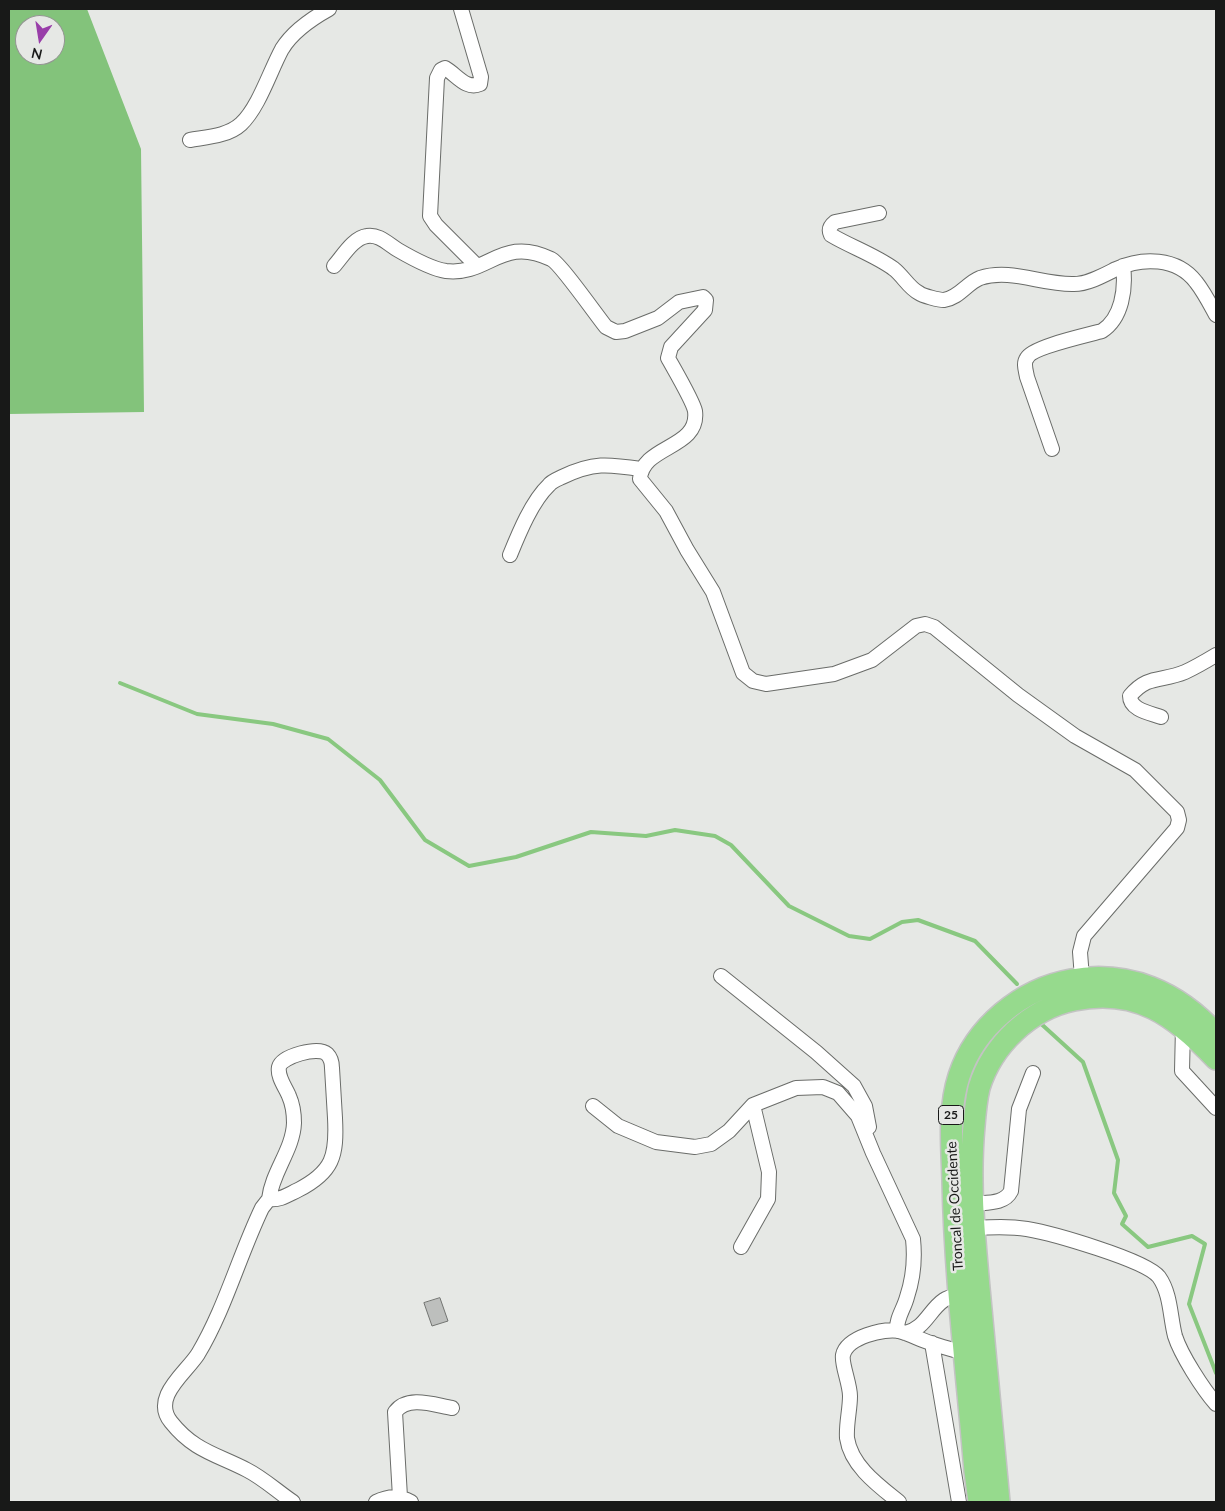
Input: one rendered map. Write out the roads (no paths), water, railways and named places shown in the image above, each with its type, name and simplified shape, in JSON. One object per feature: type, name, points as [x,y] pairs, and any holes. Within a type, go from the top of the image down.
[{"type":"highway","name":"Troncal de Occidente","points":[[979,1502],[954,1228],[951,1114],[955,1089],[973,1046],[1006,1009],[1020,1000],[1058,983],[1082,978],[1101,977],[1123,979],[1158,990],[1173,997],[1205,1022],[1216,1034]]},
{"type":"highway","name":"Troncal de Occidente","points":[[999,1502],[972,1204],[971,1153],[975,1106],[979,1088],[990,1063],[1006,1040],[1034,1016],[1051,1007],[1087,998],[1124,999],[1142,1003],[1183,1027],[1216,1059]]},
{"type":"street","points":[[190,140],[226,133],[241,124],[256,102],[283,47],[305,23],[329,9]]},
{"type":"street","points":[[461,9],[481,77],[480,84],[474,86],[466,85],[446,68],[441,70],[437,78],[430,216],[436,225],[477,266]]},
{"type":"street","points":[[879,213],[835,222],[830,226],[830,235],[895,270],[919,294],[944,300],[958,295],[977,279],[999,274],[1075,285],[1123,266],[1157,260],[1185,272],[1195,281],[1216,315]]},
{"type":"street","points":[[334,266],[352,244],[361,237],[369,235],[380,238],[399,250],[444,271],[460,271],[477,266],[507,252],[528,250],[554,260],[606,327],[616,332],[625,331],[658,318],[678,302],[703,297],[706,300],[705,310],[671,347],[668,358],[695,410],[691,433],[648,461],[641,469],[640,479],[666,511],[713,592],[743,673],[754,681],[766,684],[834,674],[872,660],[916,626],[925,624],[934,627],[1018,696],[1075,736],[1135,770],[1177,812],[1179,820],[1177,828],[1084,936],[1080,952],[1082,978]]},
{"type":"street","points":[[1052,449],[1027,377],[1026,358],[1035,350],[1096,333],[1110,326],[1115,320],[1122,296],[1123,266]]},
{"type":"street","points":[[510,555],[528,513],[550,484],[569,474],[595,465],[612,464],[641,469]]},
{"type":"street","points":[[1161,717],[1132,704],[1130,696],[1137,687],[1153,679],[1184,672],[1216,656]]},
{"type":"street","points":[[721,976],[816,1052],[854,1086],[865,1106],[873,1152]]},
{"type":"street","points":[[1183,1027],[1182,1071],[1216,1108]]},
{"type":"street","points":[[269,1199],[279,1199],[310,1184],[329,1166],[334,1154],[336,1140],[332,1068],[327,1054],[321,1051],[312,1050],[284,1060],[280,1065],[280,1076],[292,1103],[294,1122],[291,1142],[275,1177],[269,1199],[256,1221],[211,1332],[192,1364],[166,1395],[165,1412],[170,1421],[189,1441],[214,1456],[248,1470],[294,1502]]},
{"type":"street","points":[[972,1204],[1002,1200],[1008,1197],[1019,1110],[1033,1073]]},
{"type":"street","points":[[593,1106],[618,1126],[656,1142],[696,1147],[711,1144],[729,1131],[753,1105],[796,1088],[822,1087],[838,1093],[858,1116],[913,1239],[915,1251],[912,1277],[907,1299],[898,1319],[901,1332]]},
{"type":"street","points":[[741,1246],[768,1199],[769,1172],[753,1105]]},
{"type":"street","points":[[974,1228],[1014,1227],[1058,1236],[1123,1257],[1158,1276],[1167,1294],[1175,1337],[1199,1382],[1216,1404]]},
{"type":"street","points":[[899,1502],[874,1482],[852,1454],[848,1438],[850,1386],[843,1363],[843,1355],[847,1346],[854,1340],[864,1336],[901,1332],[920,1326],[946,1298],[960,1295]]},
{"type":"street","points":[[901,1332],[932,1344],[965,1353]]},
{"type":"street","points":[[932,1344],[959,1502]]},
{"type":"street","points":[[376,1502],[384,1497],[405,1500],[395,1412],[399,1407],[416,1402],[452,1408]]},
{"type":"waterway","points":[[120,683],[197,714],[273,724],[328,739],[380,780],[425,840],[469,866],[516,857],[591,832],[646,836],[675,830],[715,836],[731,845],[789,906],[849,936],[870,939],[902,922],[918,920],[975,941],[1017,984]]},
{"type":"waterway","points":[[1038,1021],[1083,1062],[1118,1160],[1114,1193],[1126,1216],[1122,1224],[1148,1247],[1192,1236],[1205,1244],[1189,1304],[1216,1373]]}]
